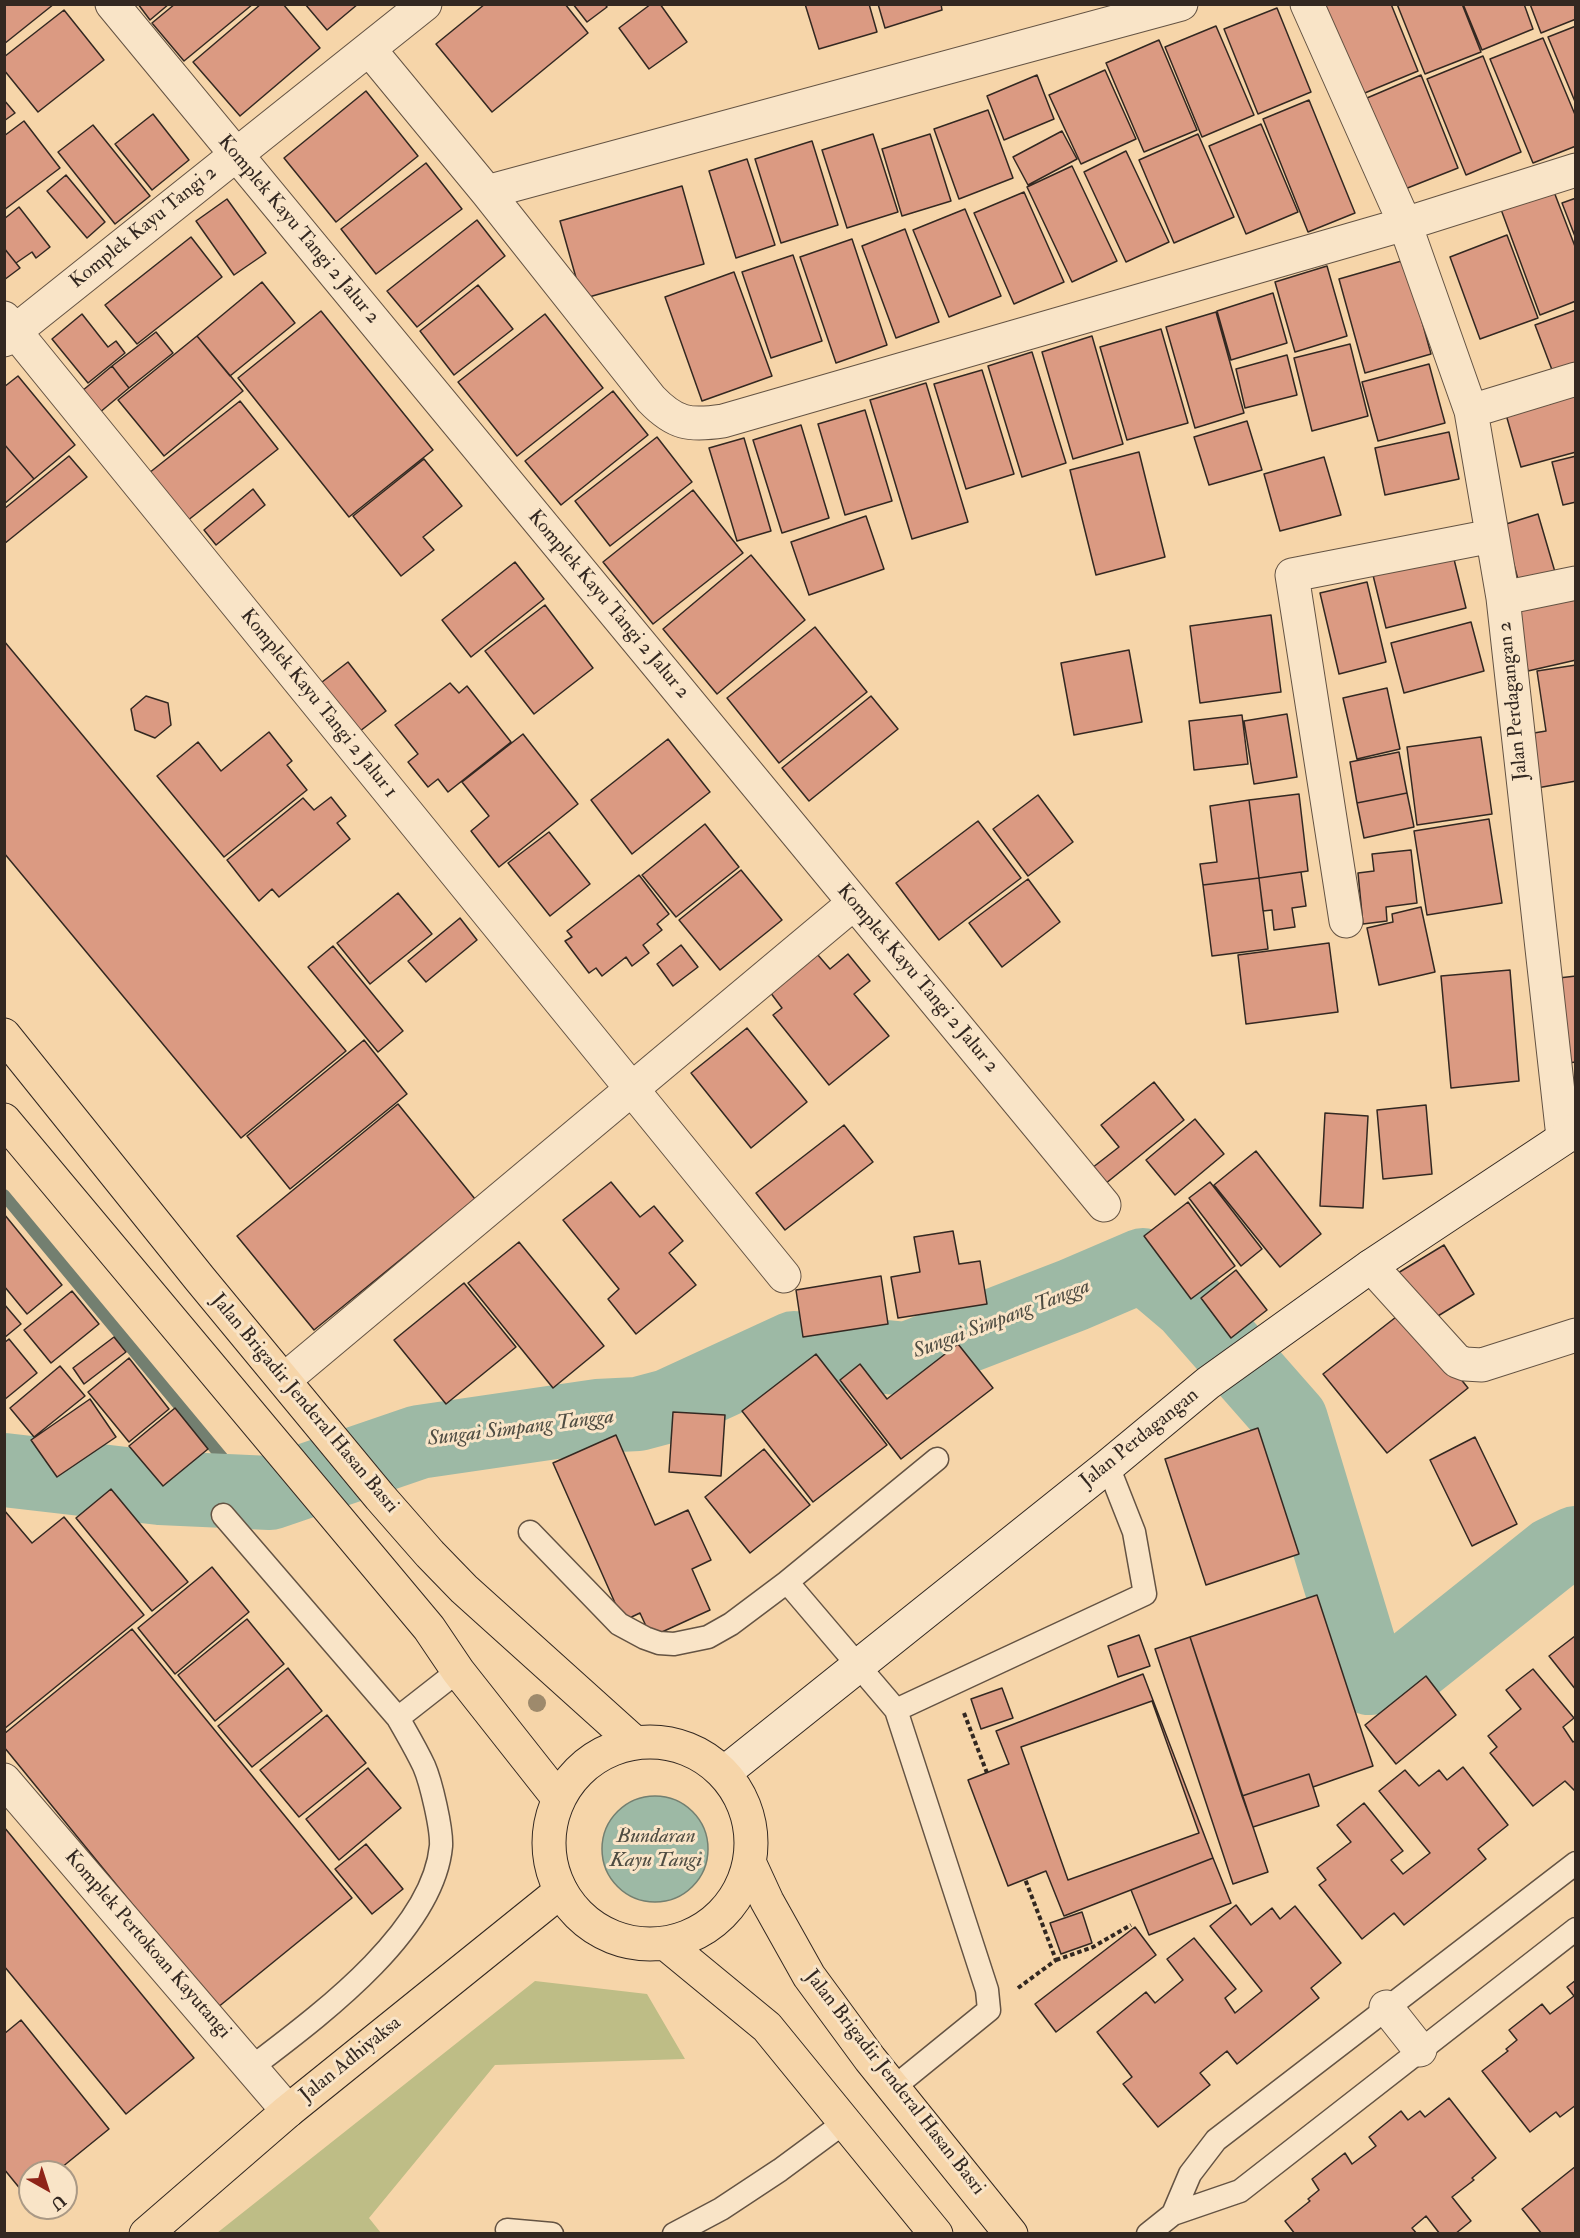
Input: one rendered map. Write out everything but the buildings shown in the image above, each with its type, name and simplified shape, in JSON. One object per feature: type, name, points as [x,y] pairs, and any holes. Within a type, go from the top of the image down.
[{"type":"main road","name":"Jalan Brigadir Jenderal Hasan Basri","points":[[4,1035],[200,1279],[389,1507],[464,1589],[635,1743]]},
{"type":"main road","points":[[9,1136],[162,1311],[429,1628],[458,1671],[559,1799]]},
{"type":"main road","points":[[162,1311],[200,1279]]},
{"type":"main road","points":[[660,1742],[683,1747],[705,1758],[724,1773],[739,1793],[748,1815],[752,1840],[750,1864],[731,1904],[704,1928],[679,1940],[665,1943],[641,1944],[616,1939],[594,1928],[575,1912],[553,1874],[549,1845],[552,1817],[559,1799],[572,1778],[590,1762],[612,1750],[635,1743],[660,1742]]},
{"type":"main road","name":"Jalan Brigadir Jenderal Hasan Basri","points":[[750,1864],[767,1901],[809,1976],[893,2088],[1011,2234]]},
{"type":"main road","name":"Jalan Adhiyaksa","points":[[146,2234],[288,2111],[561,1891]]},
{"type":"main road","points":[[665,1943],[767,2027],[936,2234]]},
{"type":"street","name":"Komplek Kayu Tangi 2 Jalur 2","points":[[112,4],[1104,1205]]},
{"type":"street","name":"Komplek Kayu Tangi 2","points":[[8,330],[236,156],[425,4]]},
{"type":"street","points":[[487,192],[1120,13],[1181,4]]},
{"type":"street","name":"Jalan Perdagangan 2","points":[[1307,4],[1405,224],[1471,411],[1503,598],[1569,1133]]},
{"type":"street","points":[[369,49],[487,192],[651,399],[666,415],[680,421],[701,424],[734,418],[1405,224],[1575,170]]},
{"type":"street","name":"Komplek Kayu Tangi 2 Jalur 1","points":[[8,330],[784,1275]]},
{"type":"street","points":[[1471,411],[1575,379]]},
{"type":"street","points":[[1346,921],[1292,575],[1492,536]]},
{"type":"street","points":[[1503,598],[1575,583]]},
{"type":"street","points":[[284,1380],[854,903]]},
{"type":"street","name":"Jalan Perdagangan","points":[[724,1773],[1108,1466],[1208,1383],[1371,1266],[1569,1133]]},
{"type":"street","points":[[1371,1266],[1457,1361],[1465,1364],[1482,1365],[1575,1335]]},
{"type":"street","name":"Komplek Pertokoan Kayutangi","points":[[4,1780],[288,2111]]},
{"type":"street","points":[[1386,2007],[1420,2050]]},
{"type":"lane","points":[[530,1532],[619,1624],[645,1638],[659,1643],[674,1644],[708,1637],[731,1624],[787,1582],[937,1459]]},
{"type":"lane","points":[[896,1710],[1145,1594],[1134,1532],[1108,1466]]},
{"type":"lane","points":[[223,1515],[398,1718],[425,1768],[438,1817],[441,1846],[435,1872],[421,1906],[395,1940],[365,1973],[322,2014],[252,2067]]},
{"type":"lane","points":[[787,1582],[896,1710],[987,1990],[989,2010],[893,2088]]},
{"type":"lane","points":[[398,1718],[458,1671]]},
{"type":"lane","points":[[1173,2214],[1190,2174],[1216,2140],[1575,1863]]},
{"type":"lane","points":[[1148,2234],[1173,2214],[1240,2191],[1575,1929]]},
{"type":"lane","points":[[674,2234],[721,2209],[780,2170],[845,2122]]},
{"type":"lane","points":[[507,2230],[552,2234]]},
{"type":"path","points":[[952,1684],[987,1773]]},
{"type":"path","points":[[1025,1879],[1056,1960]]},
{"type":"path","points":[[989,2010],[1056,1960],[1093,1947],[1131,1925]]},
{"type":"shaded area","points":[[535,1981],[647,1994],[685,2059],[495,2065],[369,2218],[381,2233],[217,2233]]},
{"type":"water","name":"Bundaran Kayu Tangi","points":[[655,1796],[675,1800],[692,1812],[704,1829],[708,1849],[704,1869],[692,1886],[675,1898],[655,1902],[635,1898],[618,1886],[606,1869],[602,1849],[606,1829],[618,1812],[635,1800]]},
{"type":"waterway","points":[[4,1195],[251,1492]]},
{"type":"waterway","name":"Sungai Simpang Tangga","points":[[4,1470],[160,1488],[270,1493],[419,1442],[597,1416],[638,1414],[668,1406],[794,1348],[907,1359],[1073,1295],[1143,1265],[1189,1304],[1291,1420],[1369,1678],[1404,1673],[1553,1554],[1576,1543]]}]
